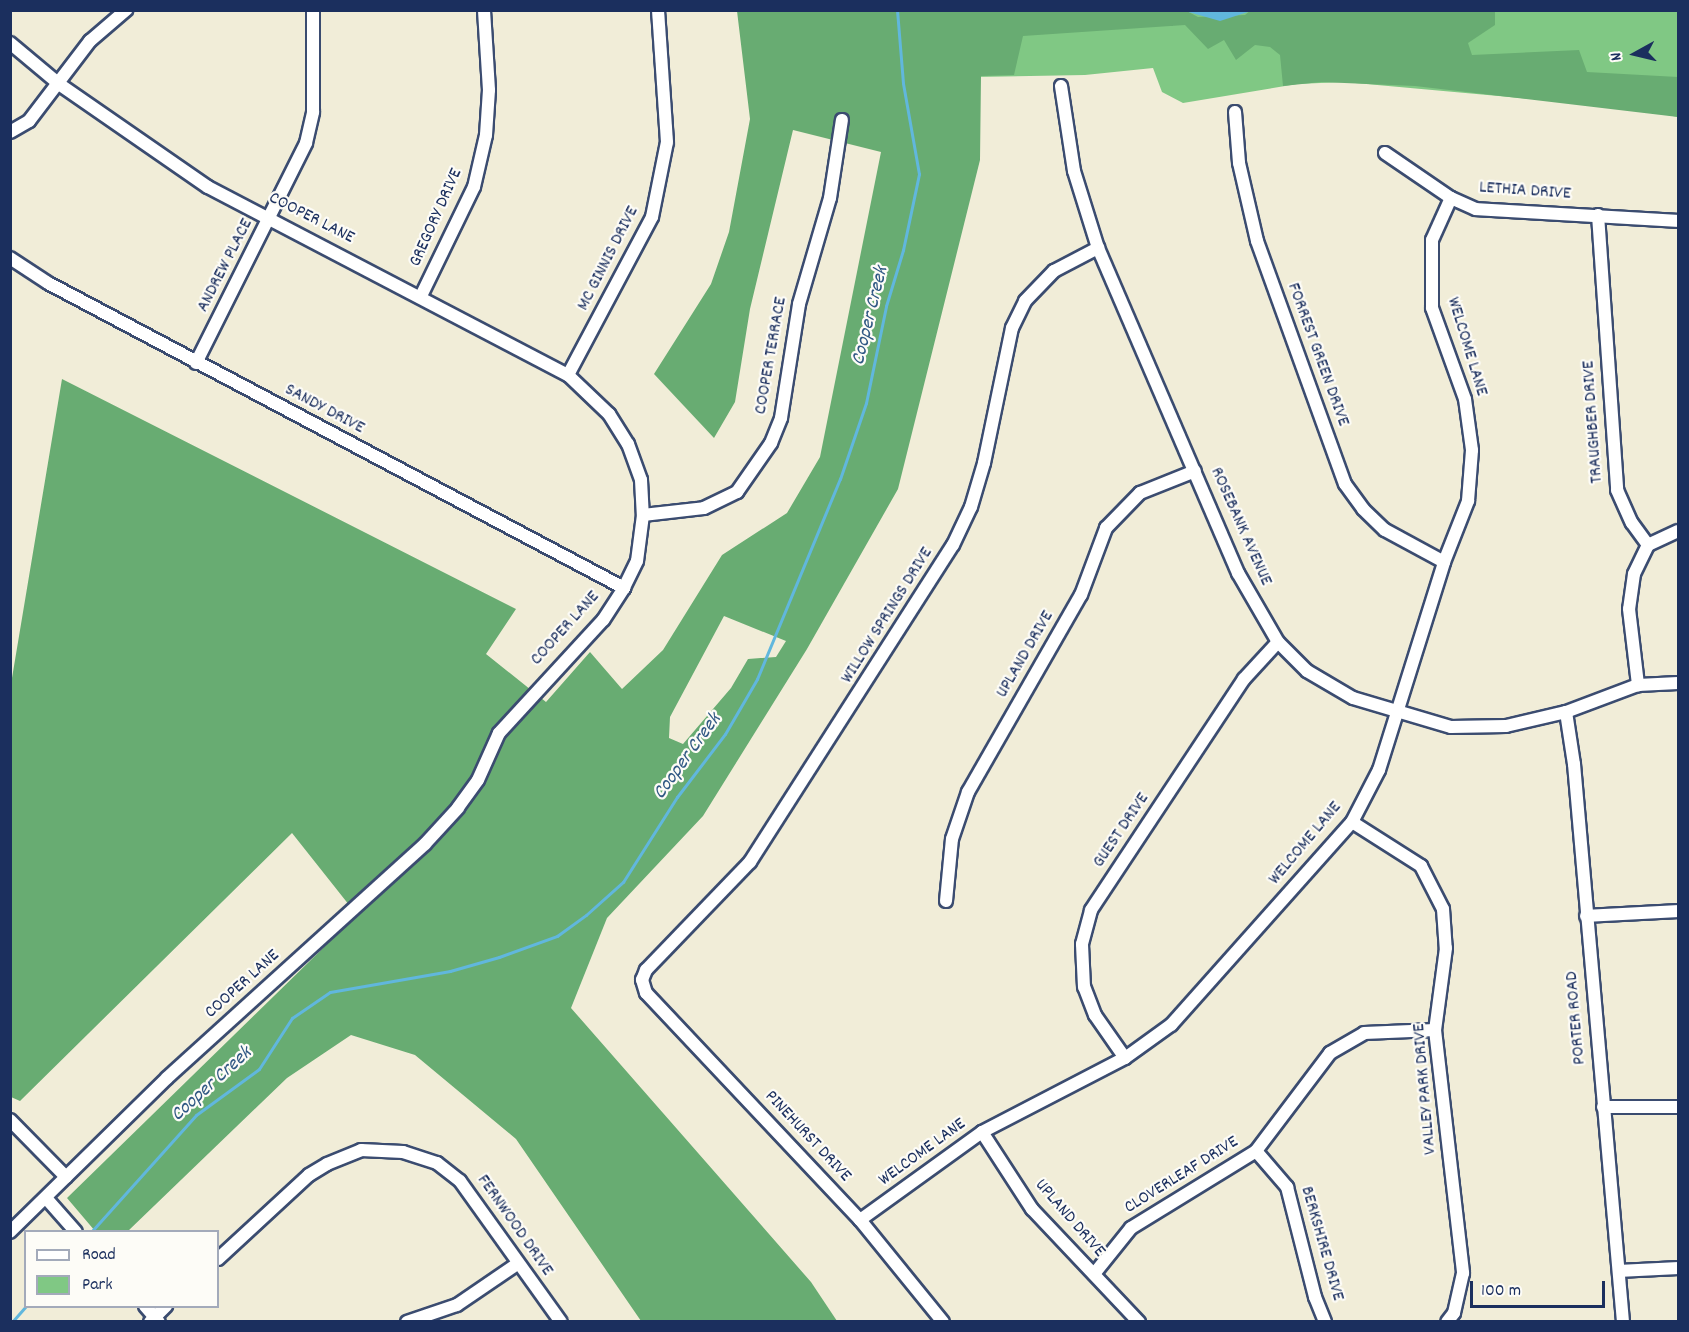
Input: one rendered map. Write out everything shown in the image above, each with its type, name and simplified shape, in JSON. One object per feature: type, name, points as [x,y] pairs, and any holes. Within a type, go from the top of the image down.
[{"type":"street","points":[[10,132],[29,121],[90,41],[126,10]]},
{"type":"street","name":"ANDREW PLACE","points":[[196,363],[271,219],[306,143],[313,112],[313,10]]},
{"type":"street","name":"GREGORY DRIVE","points":[[421,296],[474,188],[486,135],[489,90],[484,10]]},
{"type":"street","name":"MC GINNIS DRIVE","points":[[568,375],[652,217],[667,142],[658,10]]},
{"type":"street","name":"COOPER LANE","points":[[10,43],[59,84],[208,187],[421,296],[568,375],[609,414],[628,444],[641,480],[643,515],[637,561],[624,588],[603,620],[499,733],[478,780],[425,844],[159,1086],[46,1198]]},
{"type":"street","name":"ROSEBANK AVENUE","points":[[1060,86],[1074,171],[1098,248],[1238,573],[1278,642],[1307,671],[1331,686],[1397,713],[1451,727],[1506,726],[1566,712],[1638,685],[1678,683]]},
{"type":"street","name":"FORREST GREEN DRIVE","points":[[1235,112],[1239,164],[1257,241],[1345,484],[1363,509],[1385,530],[1444,562]]},
{"type":"street","name":"COOPER TERRACE","points":[[643,515],[704,508],[737,492],[771,444],[781,418],[799,303],[830,198],[842,120]]},
{"type":"street","name":"LETHIA DRIVE","points":[[1385,153],[1451,198],[1476,209],[1678,220]]},
{"type":"street","name":"WELCOME LANE","points":[[860,1220],[982,1132],[1125,1058],[1171,1025],[1352,822],[1379,770],[1444,562],[1468,501],[1473,450],[1465,399],[1432,308],[1432,240],[1451,198]]},
{"type":"street","name":"TRAUGHBER DRIVE","points":[[1598,215],[1617,490],[1632,523],[1648,545]]},
{"type":"street","name":"WILLOW SPRINGS DRIVE","points":[[642,980],[646,970],[750,862],[953,545],[971,507],[1012,328],[1025,301],[1054,271],[1098,248]]},
{"type":"street","name":"SANDY DRIVE","points":[[10,258],[48,283],[196,363],[624,588]]},
{"type":"street","name":"UPLAND DRIVE","points":[[946,901],[952,839],[968,792],[1081,595],[1106,528],[1140,493],[1195,471]]},
{"type":"street","points":[[1638,685],[1629,609],[1635,574],[1648,545],[1678,531]]},
{"type":"street","name":"GUEST DRIVE","points":[[1125,1058],[1095,1015],[1084,987],[1082,944],[1091,910],[1244,679],[1278,642]]},
{"type":"street","name":"PORTER ROAD","points":[[1566,712],[1623,1322]]},
{"type":"street","name":"VALLEY PARK DRIVE","points":[[1352,822],[1421,866],[1443,909],[1446,948],[1434,1030],[1463,1274],[1454,1313],[1447,1322]]},
{"type":"street","points":[[1586,916],[1678,911]]},
{"type":"street","name":"PINEHURST DRIVE","points":[[642,980],[646,993],[860,1220],[943,1322]]},
{"type":"street","name":"CLOVERLEAF DRIVE","points":[[1094,1274],[1131,1228],[1256,1151],[1330,1053],[1364,1033],[1434,1030]]},
{"type":"street","points":[[1604,1107],[1678,1107]]},
{"type":"street","points":[[10,1120],[66,1177]]},
{"type":"street","name":"UPLAND DRIVE","points":[[982,1132],[1032,1209],[1139,1322]]},
{"type":"street","name":"FERNWOOD DRIVE","points":[[219,1258],[309,1175],[361,1150],[403,1152],[437,1163],[460,1181],[517,1264],[561,1322]]},
{"type":"street","name":"BERKSHIRE DRIVE","points":[[1256,1151],[1287,1187],[1315,1298],[1325,1322]]},
{"type":"street","points":[[10,1232],[46,1198],[74,1230]]},
{"type":"street","points":[[407,1322],[457,1305],[517,1264]]},
{"type":"street","points":[[1619,1271],[1678,1268]]},
{"type":"street","points":[[155,1320],[164,1308]]},
{"type":"green space","points":[[1185,10],[1198,17],[1245,15],[1251,10],[1495,11],[1495,25],[1468,43],[1472,55],[1579,50],[1587,72],[1678,77],[1678,117],[1415,86],[1321,82],[1283,86],[1280,55],[1270,47],[1255,45],[1236,60],[1224,40],[1208,49],[1185,25],[1023,36],[1014,75],[981,76],[980,160],[898,489],[807,649],[703,816],[607,918],[571,1008],[811,1282],[837,1321],[641,1321],[516,1139],[415,1055],[351,1035],[287,1078],[129,1230],[94,1230],[67,1198],[357,915],[292,833],[20,1101],[11,1097],[11,684],[62,379],[516,609],[486,654],[546,702],[590,652],[622,689],[663,650],[722,555],[787,513],[820,457],[881,152],[793,130],[750,309],[735,402],[714,438],[654,374],[711,284],[729,232],[750,119],[737,11]],"holes":[[[724,616],[786,641],[776,657],[748,659],[731,688],[683,744],[669,738],[670,717]]]},
{"type":"green space","points":[[753,11],[1678,11],[1678,117],[1630,108],[1344,82],[1297,84],[1183,103],[1162,92],[1153,68],[1085,75],[974,77]]},
{"type":"water","points":[[1185,11],[1251,11],[1220,21]]},
{"type":"waterway","name":"Cooper Creek","points":[[93,1230],[196,1115],[259,1069],[292,1018],[330,992],[450,971],[499,957],[557,936],[586,915],[623,882],[677,797],[725,734],[757,679],[840,479],[866,403],[886,306],[903,250],[919,174],[903,83],[897,10]]},
{"type":"waterway","name":"Cooper Creek","points":[[12,1322],[24,1308]]}]
